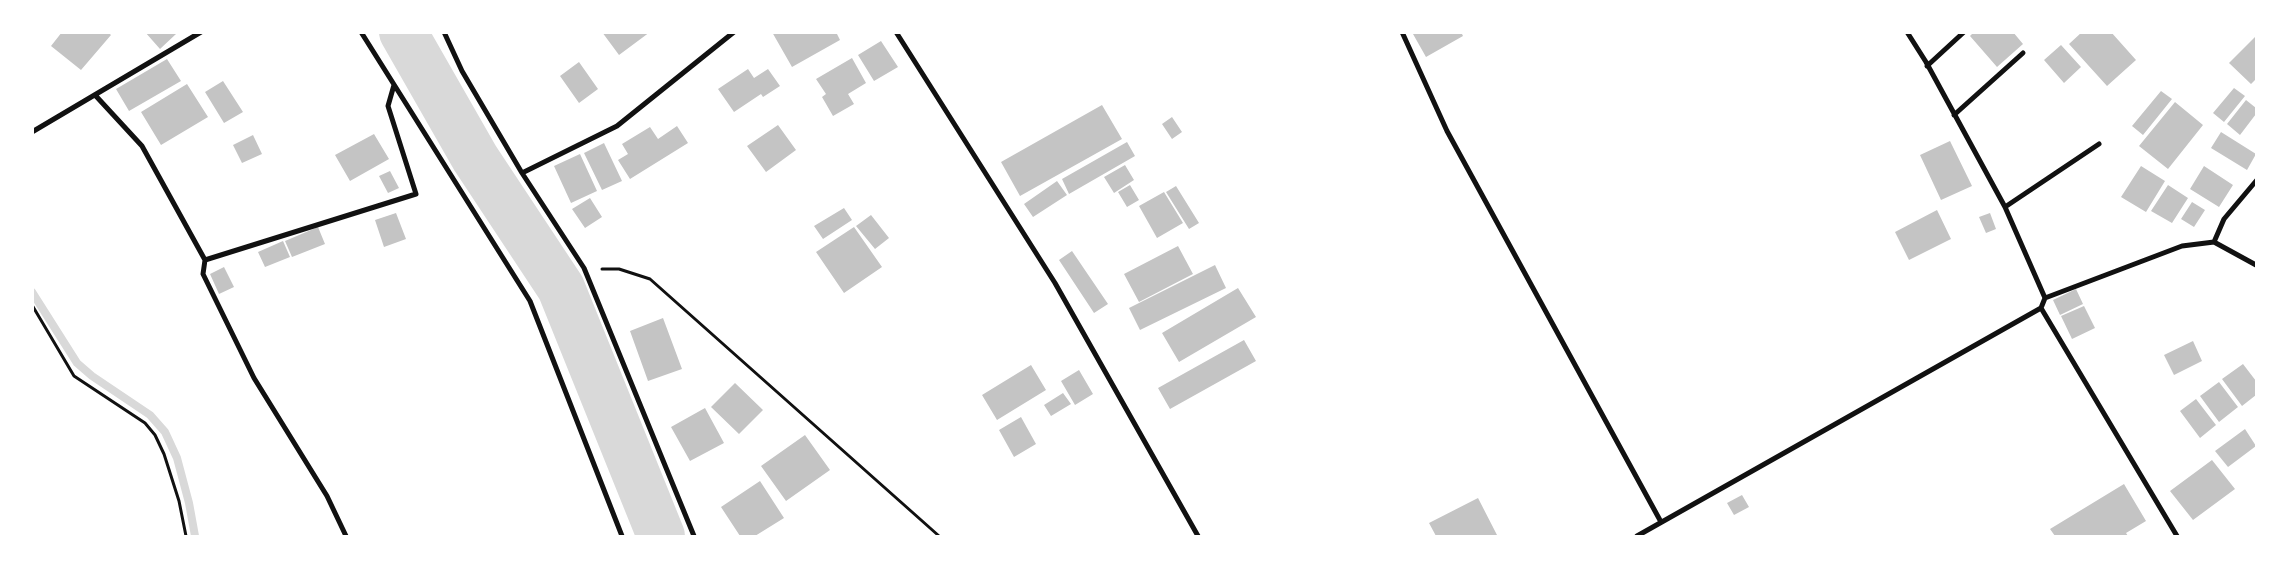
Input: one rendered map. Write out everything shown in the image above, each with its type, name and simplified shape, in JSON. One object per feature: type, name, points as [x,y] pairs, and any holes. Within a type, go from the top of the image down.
[{"type":"street","points":[[32,132],[201,32]]},
{"type":"street","points":[[361,32],[530,301],[622,536]]},
{"type":"street","points":[[444,32],[462,70],[522,173],[584,268],[694,536]]},
{"type":"street","points":[[522,173],[618,126],[734,32]]},
{"type":"street","points":[[896,32],[1055,283],[1198,536]]},
{"type":"street","points":[[1402,32],[1446,131],[1661,522]]},
{"type":"street","points":[[1637,536],[2041,308],[2045,298],[2006,207],[1907,32]]},
{"type":"street","points":[[1927,66],[1964,32]]},
{"type":"street","points":[[1954,114],[2023,53]]},
{"type":"street","points":[[206,260],[416,194],[388,106],[394,85]]},
{"type":"street","points":[[94,95],[142,146],[206,260],[203,274],[254,378],[327,496],[346,536]]},
{"type":"street","points":[[2006,207],[2099,144]]},
{"type":"street","points":[[2214,242],[2224,219],[2256,181]]},
{"type":"street","points":[[2045,298],[2182,246],[2214,242],[2256,265]]},
{"type":"street","points":[[2041,308],[2176,536]]},
{"type":"path","points":[[584,268],[619,269],[650,279],[939,536]]},
{"type":"path","points":[[32,305],[74,376],[145,423],[155,435],[164,454],[179,501],[186,536]]},
{"type":"building","points":[[62,32],[108,32],[111,35],[81,70],[51,46]]},
{"type":"building","points":[[145,32],[175,32],[176,34],[160,49]]},
{"type":"building","points":[[602,32],[650,32],[619,55]]},
{"type":"building","points":[[772,32],[836,32],[840,40],[792,67]]},
{"type":"building","points":[[1415,32],[1461,32],[1463,36],[1426,57],[1413,34]]},
{"type":"building","points":[[1974,32],[2013,32],[2023,44],[1997,67],[1970,36]]},
{"type":"building","points":[[2082,32],[2111,32],[2136,60],[2107,86],[2069,44]]},
{"type":"building","points":[[2256,36],[2256,79],[2251,84],[2229,63]]},
{"type":"building","points":[[881,41],[898,67],[874,81],[858,55]]},
{"type":"building","points":[[2061,45],[2081,67],[2064,83],[2044,60]]},
{"type":"building","points":[[852,58],[866,83],[848,94],[854,104],[833,116],[822,97],[826,94],[816,79]]},
{"type":"building","points":[[167,59],[181,81],[129,111],[116,89]]},
{"type":"building","points":[[579,62],[598,89],[579,103],[560,76]]},
{"type":"building","points":[[748,69],[754,78],[768,69],[780,86],[763,97],[761,94],[734,112],[718,89]]},
{"type":"building","points":[[223,81],[243,112],[224,123],[205,92]]},
{"type":"building","points":[[187,84],[208,117],[161,145],[141,112]]},
{"type":"building","points":[[2234,88],[2245,96],[2224,122],[2213,113]]},
{"type":"building","points":[[2161,91],[2172,99],[2143,135],[2132,126]]},
{"type":"building","points":[[2246,100],[2256,108],[2256,114],[2240,135],[2227,124]]},
{"type":"building","points":[[2175,102],[2203,125],[2168,169],[2139,146]]},
{"type":"building","points":[[1102,105],[1122,139],[1020,196],[1001,162]]},
{"type":"building","points":[[1172,117],[1182,132],[1172,139],[1162,124]]},
{"type":"building","points":[[778,125],[796,150],[766,172],[747,146]]},
{"type":"building","points":[[677,126],[688,143],[630,179],[618,160],[628,154],[622,144],[650,127],[658,139]]},
{"type":"building","points":[[2221,132],[2256,154],[2247,170],[2211,148]]},
{"type":"building","points":[[374,134],[389,159],[350,181],[335,155]]},
{"type":"building","points":[[253,135],[262,154],[242,163],[233,145]]},
{"type":"building","points":[[1950,141],[1972,186],[1941,200],[1920,155]]},
{"type":"building","points":[[1127,142],[1135,156],[1069,194],[1062,179]]},
{"type":"building","points":[[604,143],[622,181],[602,190],[584,153]]},
{"type":"building","points":[[580,154],[597,191],[571,203],[554,166]]},
{"type":"building","points":[[1125,165],[1134,180],[1114,193],[1104,177]]},
{"type":"building","points":[[2141,166],[2165,181],[2146,212],[2121,197]]},
{"type":"building","points":[[2204,166],[2233,185],[2219,207],[2190,189]]},
{"type":"building","points":[[390,171],[399,188],[388,193],[379,176]]},
{"type":"building","points":[[1057,181],[1067,195],[1033,217],[1024,204]]},
{"type":"building","points":[[1130,185],[1139,200],[1127,207],[1118,192]]},
{"type":"building","points":[[2168,185],[2188,198],[2172,223],[2151,211]]},
{"type":"building","points":[[1176,186],[1199,223],[1189,229],[1166,192]]},
{"type":"building","points":[[1164,192],[1183,223],[1157,238],[1139,206]]},
{"type":"building","points":[[590,198],[602,217],[585,228],[572,209]]},
{"type":"building","points":[[2192,202],[2205,210],[2194,227],[2181,219]]},
{"type":"building","points":[[844,208],[852,220],[823,239],[814,226]]},
{"type":"building","points":[[1937,210],[1951,239],[1909,260],[1895,232]]},
{"type":"building","points":[[396,213],[406,239],[384,247],[375,220]]},
{"type":"building","points":[[1990,213],[1996,229],[1986,233],[1979,217]]},
{"type":"building","points":[[871,215],[889,238],[875,249],[856,226]]},
{"type":"building","points":[[318,227],[325,244],[292,257],[285,241]]},
{"type":"building","points":[[854,227],[882,267],[844,293],[816,252]]},
{"type":"building","points":[[283,241],[290,257],[265,267],[258,252]]},
{"type":"building","points":[[1178,246],[1193,274],[1139,302],[1124,274]]},
{"type":"building","points":[[1072,251],[1108,304],[1094,313],[1059,260]]},
{"type":"building","points":[[1215,265],[1226,288],[1140,330],[1129,308]]},
{"type":"building","points":[[224,267],[234,287],[219,294],[210,274]]},
{"type":"building","points":[[1238,288],[1256,317],[1179,362],[1162,333]]},
{"type":"building","points":[[2076,289],[2083,304],[2060,315],[2053,300]]},
{"type":"building","points":[[2084,306],[2095,328],[2072,339],[2061,316]]},
{"type":"building","points":[[663,318],[682,369],[648,381],[630,331]]},
{"type":"building","points":[[1244,340],[1256,361],[1170,409],[1158,388]]},
{"type":"building","points":[[2193,341],[2202,361],[2174,375],[2164,355]]},
{"type":"building","points":[[2243,364],[2256,381],[2256,395],[2242,406],[2222,379]]},
{"type":"building","points":[[1031,365],[1046,390],[997,420],[982,395]]},
{"type":"building","points":[[1079,370],[1093,394],[1075,405],[1061,381]]},
{"type":"building","points":[[2219,382],[2238,407],[2219,422],[2200,396]]},
{"type":"building","points":[[735,383],[763,410],[739,434],[711,407]]},
{"type":"building","points":[[1063,393],[1071,404],[1051,416],[1044,405]]},
{"type":"building","points":[[2196,399],[2216,425],[2200,438],[2180,411]]},
{"type":"building","points":[[705,408],[724,443],[690,461],[671,427]]},
{"type":"building","points":[[1021,417],[1036,444],[1014,457],[999,430]]},
{"type":"building","points":[[2245,429],[2256,446],[2228,467],[2215,451]]},
{"type":"building","points":[[805,435],[830,470],[786,501],[761,466]]},
{"type":"building","points":[[2212,460],[2235,489],[2193,520],[2170,491]]},
{"type":"building","points":[[760,481],[784,518],[755,536],[740,536],[721,507]]},
{"type":"building","points":[[2124,484],[2146,521],[2126,533],[2128,536],[2055,536],[2050,529]]},
{"type":"building","points":[[1742,495],[1749,507],[1734,515],[1727,503]]},
{"type":"building","points":[[1478,498],[1497,535],[1436,536],[1429,523]]},
{"type":"waterway","points":[[403,32],[475,158],[561,288],[661,536]]},
{"type":"waterway","points":[[32,292],[77,363],[92,376],[150,415],[165,432],[177,458],[189,503],[195,536]]}]
